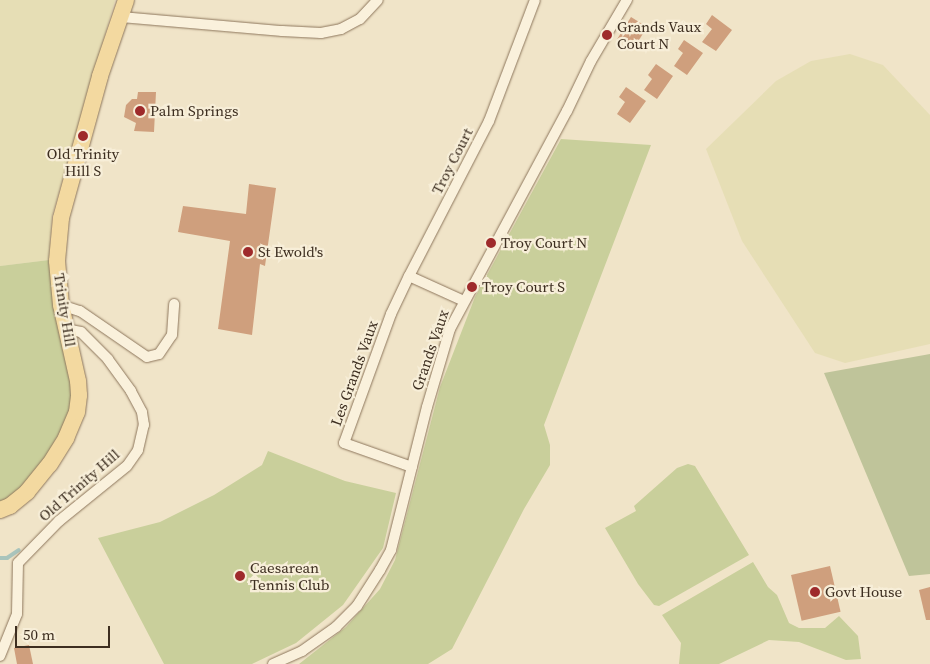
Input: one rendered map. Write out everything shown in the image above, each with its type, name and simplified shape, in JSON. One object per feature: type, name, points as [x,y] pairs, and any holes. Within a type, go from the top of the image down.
[{"type":"main road","name":"Trinity Hill","points":[[0,510],[10,506],[27,492],[50,464],[66,438],[77,412],[78,380],[61,305],[57,261],[61,218],[100,76],[126,0]]},
{"type":"street","points":[[121,17],[321,33],[341,29],[360,19],[378,0]]},
{"type":"street","name":"Troy Court","points":[[409,276],[489,121],[535,0]]},
{"type":"street","name":"Grands Vaux","points":[[273,664],[302,652],[336,627],[369,589],[391,550],[436,374],[450,329],[522,198],[591,61],[627,0]]},
{"type":"street","points":[[409,276],[464,301]]},
{"type":"street","name":"Les Grands Vaux","points":[[409,276],[391,314],[344,443],[412,467]]},
{"type":"street","points":[[61,305],[80,311],[147,357],[159,354],[172,335],[174,304]]},
{"type":"street","name":"Old Trinity Hill","points":[[0,656],[17,614],[18,563],[59,521],[127,466],[138,450],[144,425],[142,412],[131,391],[108,359],[81,332],[66,329]]},
{"type":"shaded area","points":[[0,0],[115,0],[52,216],[49,260],[0,266]]},
{"type":"shaded area","points":[[850,54],[883,65],[930,115],[930,344],[845,363],[815,353],[742,241],[706,149],[776,81],[811,61]]},
{"type":"green space","points":[[561,139],[651,145],[544,425],[550,445],[550,465],[524,509],[452,649],[428,664],[299,664],[346,627],[380,589],[395,560],[440,387],[475,297]]},
{"type":"green space","points":[[49,260],[74,393],[70,416],[38,469],[8,500],[0,503],[0,266]]},
{"type":"green space","points":[[930,354],[930,574],[909,576],[824,373]]},
{"type":"green space","name":"Caesarean Tennis Club","points":[[268,451],[345,481],[396,493],[383,548],[343,605],[296,643],[252,664],[164,664],[98,538],[160,522],[214,495],[262,465]]},
{"type":"green space","points":[[688,464],[695,466],[749,555],[659,606],[654,605],[638,584],[605,528],[636,511],[634,506],[677,468]]},
{"type":"green space","points":[[753,562],[768,587],[777,595],[789,623],[799,628],[825,628],[839,616],[858,636],[861,659],[846,660],[799,642],[769,640],[719,664],[679,664],[681,643],[662,615]]},
{"type":"building","points":[[712,15],[732,30],[716,51],[702,42],[712,29],[706,24]]},
{"type":"building","points":[[631,17],[647,27],[633,49],[617,39]]},
{"type":"building","points":[[684,40],[703,53],[687,75],[674,66],[683,53],[678,49]]},
{"type":"building","points":[[656,64],[673,76],[657,99],[644,90],[652,79],[648,75]]},
{"type":"building","points":[[626,87],[646,101],[630,123],[617,114],[625,102],[619,97]]},
{"type":"building","name":"Palm Springs","points":[[138,92],[156,92],[154,132],[134,131],[136,123],[124,117],[126,105],[132,99],[137,99]]},
{"type":"building","name":"St Ewold's","points":[[249,184],[276,188],[265,266],[260,264],[252,335],[218,329],[230,241],[178,232],[183,206],[246,214]]},
{"type":"building","name":"Govt House","points":[[830,566],[841,612],[802,621],[791,575]]},
{"type":"building","points":[[930,587],[930,620],[926,620],[919,590]]},
{"type":"building","points":[[29,645],[33,664],[17,664],[14,648]]},
{"type":"waterway","points":[[0,558],[7,558],[19,550]]},
{"type":"place","name":"Grands Vaux Court N","points":[[607,35]]},
{"type":"place","name":"Palm Springs","points":[[140,111]]},
{"type":"place","name":"Old Trinity Hill S","points":[[83,136]]},
{"type":"place","name":"Troy Court N","points":[[491,243]]},
{"type":"place","name":"St Ewold's","points":[[248,252]]},
{"type":"place","name":"Troy Court S","points":[[472,287]]},
{"type":"place","name":"Caesarean Tennis Club","points":[[240,576]]},
{"type":"place","name":"Govt House","points":[[815,592]]}]
